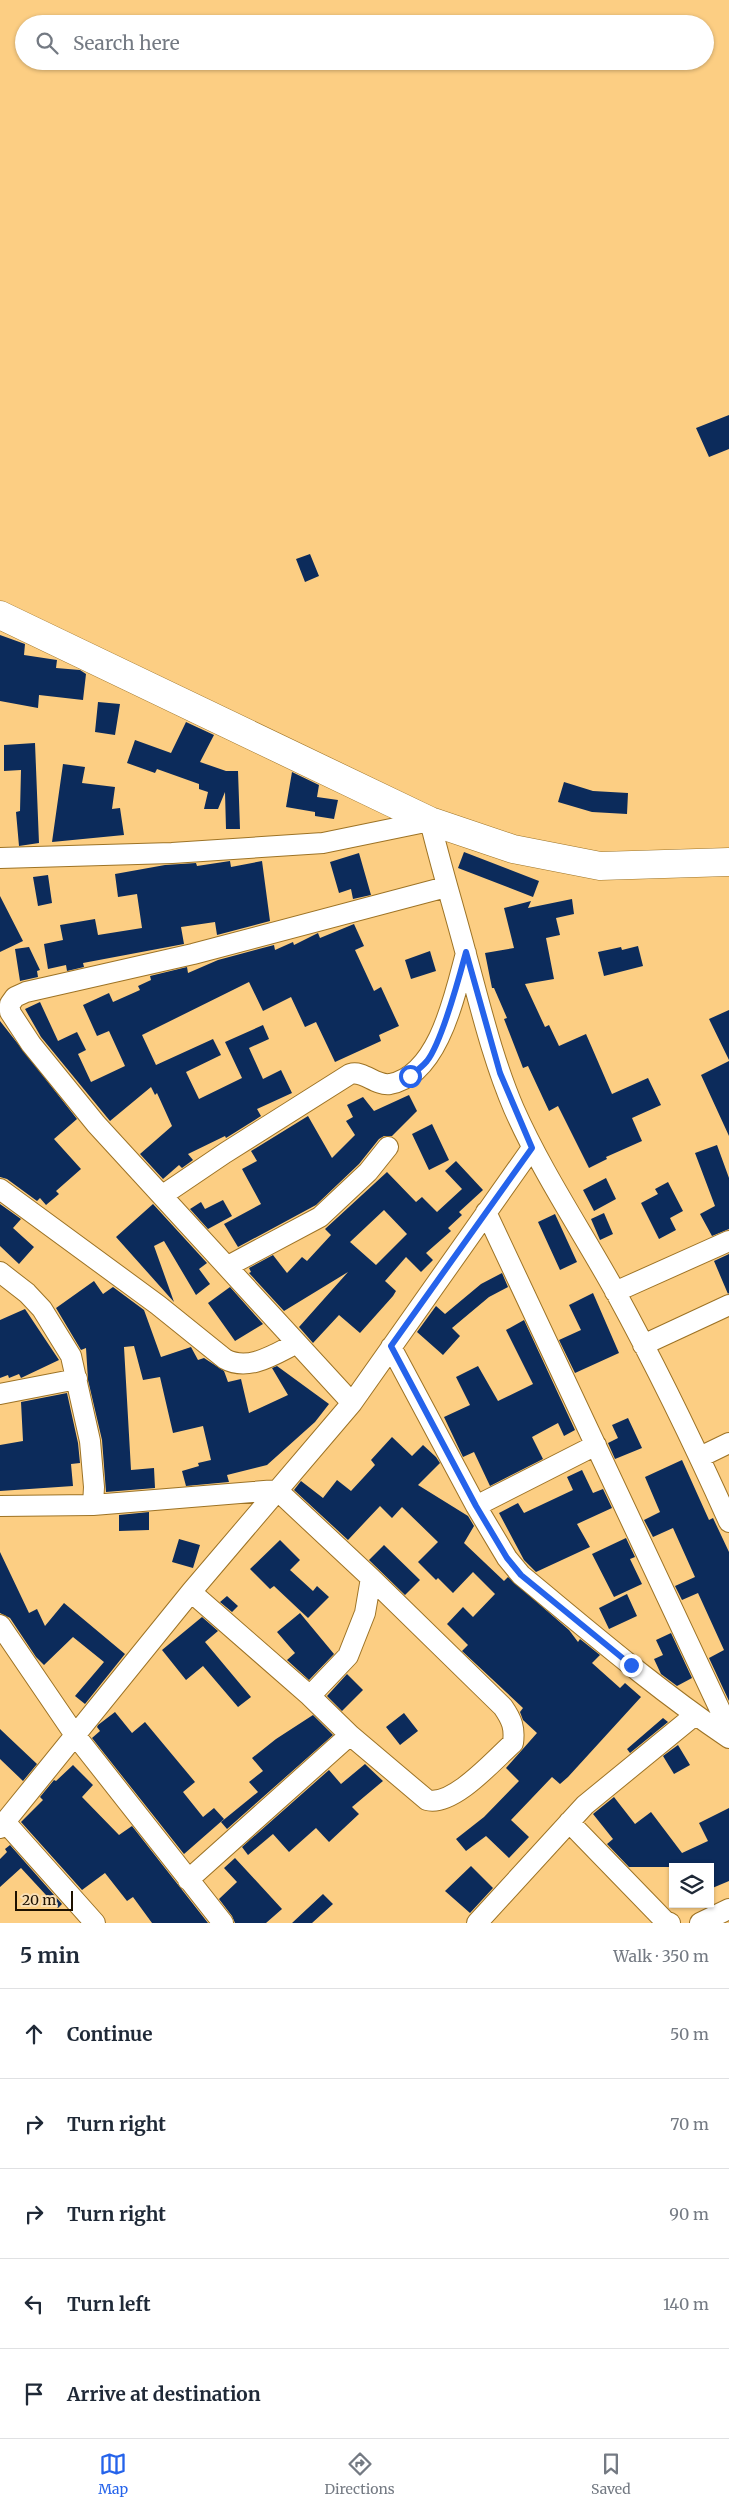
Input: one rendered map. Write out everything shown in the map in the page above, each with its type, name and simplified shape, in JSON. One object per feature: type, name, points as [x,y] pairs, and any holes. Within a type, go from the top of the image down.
[{"type":"street","points":[[0,614],[430,821],[513,849],[600,866],[729,862]]},
{"type":"street","points":[[0,858],[172,853],[323,843],[430,821]]},
{"type":"street","points":[[430,821],[446,887],[500,1073],[532,1148],[615,1292],[643,1345],[700,1457],[729,1522]]},
{"type":"street","points":[[352,1403],[96,1124],[31,1044],[10,1012],[10,1004],[15,997],[26,992],[193,954],[446,887]]},
{"type":"street","points":[[163,1196],[225,1152],[350,1074],[356,1072],[381,1084],[389,1084],[410,1076],[427,1060],[433,1051],[452,999],[466,952]]},
{"type":"street","points":[[228,1266],[320,1217],[368,1172],[388,1147]]},
{"type":"street","points":[[95,1923],[2,1825],[191,1592],[352,1403],[532,1148]]},
{"type":"street","points":[[0,1189],[158,1305],[233,1364],[259,1361],[297,1343]]},
{"type":"street","points":[[486,1212],[729,1729]]},
{"type":"street","points":[[615,1292],[729,1241]]},
{"type":"street","points":[[0,1272],[27,1293],[42,1309],[71,1356],[90,1441],[93,1505]]},
{"type":"street","points":[[643,1345],[729,1305]]},
{"type":"street","points":[[391,1346],[476,1506],[507,1558],[521,1575],[695,1715],[729,1738]]},
{"type":"street","points":[[0,1394],[77,1379]]},
{"type":"street","points":[[700,1457],[729,1443]]},
{"type":"street","points":[[476,1506],[596,1445]]},
{"type":"street","points":[[0,1506],[93,1505],[277,1490],[371,1578],[503,1707],[512,1720],[515,1731],[512,1743],[456,1794],[436,1803],[418,1794],[191,1592]]},
{"type":"street","points":[[310,1696],[348,1656],[366,1613],[371,1578]]},
{"type":"street","points":[[0,1625],[75,1734],[223,1923]]},
{"type":"street","points":[[477,1923],[585,1805],[695,1715]]},
{"type":"street","points":[[188,1880],[350,1735]]},
{"type":"street","points":[[569,1822],[665,1921],[670,1923]]},
{"type":"street","points":[[700,1923],[729,1909]]},
{"type":"building","points":[[729,415],[729,449],[709,457],[696,428]]},
{"type":"building","points":[[310,554],[319,576],[305,582],[296,559]]},
{"type":"building","points":[[0,635],[25,644],[24,655],[57,660],[56,668],[80,670],[86,674],[83,700],[39,695],[38,708],[0,701]]},
{"type":"building","points":[[98,702],[120,704],[115,735],[95,732]]},
{"type":"building","points":[[186,722],[214,735],[200,762],[226,771],[238,771],[240,829],[226,829],[225,792],[218,809],[204,809],[208,792],[199,789],[199,784],[157,769],[155,773],[127,763],[135,740],[171,753]]},
{"type":"building","points":[[35,743],[39,843],[19,846],[16,812],[20,811],[21,770],[4,771],[4,745]]},
{"type":"building","points":[[63,764],[85,767],[82,783],[115,787],[112,809],[120,808],[124,835],[52,842]]},
{"type":"building","points":[[292,772],[319,785],[317,797],[338,800],[334,819],[315,816],[315,812],[286,807]]},
{"type":"building","points":[[564,782],[593,791],[628,793],[627,814],[592,812],[558,802]]},
{"type":"building","points":[[464,852],[539,881],[533,897],[458,868]]},
{"type":"building","points":[[359,853],[371,895],[353,899],[351,889],[339,893],[330,862]]},
{"type":"building","points":[[230,861],[231,867],[262,861],[270,921],[217,935],[215,922],[181,927],[184,944],[83,963],[84,967],[67,971],[66,965],[48,969],[44,944],[63,940],[60,925],[95,919],[98,935],[142,928],[137,894],[118,897],[115,874],[165,865],[196,863],[197,866]]},
{"type":"building","points":[[48,875],[52,903],[38,906],[33,877]]},
{"type":"building","points":[[0,896],[23,941],[0,952]]},
{"type":"building","points":[[572,899],[574,914],[556,918],[560,935],[546,938],[554,979],[525,984],[545,1027],[549,1025],[559,1046],[586,1034],[612,1094],[648,1078],[661,1105],[632,1118],[642,1141],[606,1157],[607,1159],[589,1168],[558,1106],[549,1111],[528,1066],[523,1068],[504,1019],[507,1018],[494,988],[492,988],[485,953],[514,948],[504,908],[531,901],[528,908]]},
{"type":"building","points":[[354,924],[364,946],[355,950],[374,991],[381,987],[399,1026],[379,1035],[381,1041],[335,1062],[316,1022],[305,1027],[291,997],[263,1011],[249,982],[142,1035],[156,1065],[213,1039],[221,1055],[186,1072],[199,1099],[242,1078],[225,1042],[263,1025],[269,1039],[249,1048],[263,1079],[281,1070],[292,1093],[257,1109],[261,1116],[226,1138],[225,1136],[188,1154],[193,1160],[182,1168],[179,1165],[163,1179],[140,1154],[172,1126],[157,1093],[155,1095],[151,1087],[110,1121],[41,1037],[25,1009],[40,1002],[58,1041],[77,1032],[86,1050],[78,1054],[91,1082],[125,1066],[109,1031],[97,1036],[83,1005],[109,993],[113,1002],[140,990],[138,986],[151,980],[150,976],[187,967],[188,973],[218,960],[274,945],[275,950],[293,942],[294,945],[318,933],[320,938]]},
{"type":"building","points":[[638,946],[643,966],[604,976],[598,952],[621,947],[622,950]]},
{"type":"building","points":[[29,947],[40,970],[37,971],[38,977],[20,981],[15,949]]},
{"type":"building","points":[[430,951],[436,971],[411,979],[405,960]]},
{"type":"building","points":[[729,1010],[729,1060],[709,1019]]},
{"type":"building","points":[[0,1021],[77,1119],[54,1139],[81,1169],[56,1191],[59,1194],[46,1205],[40,1198],[37,1201],[7,1179],[0,1177]]},
{"type":"building","points":[[729,1061],[729,1136],[701,1075]]},
{"type":"building","points":[[409,1095],[417,1111],[392,1136],[384,1136],[379,1139],[359,1164],[316,1205],[238,1247],[224,1224],[261,1204],[242,1169],[257,1161],[251,1151],[308,1116],[332,1158],[355,1135],[346,1121],[353,1117],[347,1105],[363,1097],[374,1111]]},
{"type":"building","points":[[432,1124],[449,1160],[429,1170],[412,1134]]},
{"type":"building","points":[[717,1145],[729,1178],[729,1229],[712,1236],[700,1214],[715,1206],[695,1153]]},
{"type":"building","points":[[456,1161],[483,1190],[459,1212],[462,1215],[448,1228],[451,1231],[426,1253],[433,1260],[421,1272],[406,1257],[385,1281],[396,1291],[360,1333],[339,1315],[313,1343],[299,1327],[348,1272],[284,1311],[249,1273],[251,1272],[249,1268],[273,1255],[287,1273],[302,1257],[307,1261],[331,1235],[325,1229],[387,1172],[416,1202],[422,1197],[437,1212],[462,1189],[445,1171]],"holes":[[[384,1210],[407,1234],[376,1265],[350,1242]]]},
{"type":"building","points":[[606,1178],[616,1199],[594,1211],[583,1190]]},
{"type":"building","points":[[668,1182],[683,1211],[670,1218],[676,1230],[659,1239],[641,1203],[658,1194],[655,1189]]},
{"type":"building","points":[[223,1200],[232,1216],[208,1229],[190,1209],[201,1202],[205,1209]]},
{"type":"building","points":[[0,1204],[21,1219],[13,1228],[34,1247],[19,1264],[0,1246]]},
{"type":"building","points":[[153,1204],[207,1263],[199,1269],[210,1284],[196,1295],[164,1241],[154,1246],[174,1302],[116,1237]]},
{"type":"building","points":[[604,1213],[613,1234],[600,1240],[591,1219]]},
{"type":"building","points":[[555,1214],[577,1262],[560,1270],[538,1222]]},
{"type":"building","points":[[729,1254],[729,1293],[728,1294],[714,1261]]},
{"type":"building","points":[[502,1273],[508,1287],[489,1297],[452,1328],[460,1336],[443,1355],[417,1332],[436,1306],[445,1314],[481,1284]]},
{"type":"building","points":[[94,1281],[103,1294],[113,1287],[144,1310],[161,1357],[191,1347],[198,1360],[204,1358],[224,1371],[228,1382],[241,1379],[249,1413],[288,1395],[272,1368],[277,1366],[329,1404],[315,1422],[267,1465],[227,1475],[229,1482],[186,1486],[182,1471],[199,1466],[198,1463],[211,1460],[203,1426],[173,1433],[160,1377],[143,1380],[134,1346],[124,1347],[131,1470],[154,1468],[155,1488],[106,1492],[102,1440],[88,1380],[86,1348],[81,1350],[56,1308]]},
{"type":"building","points":[[230,1287],[263,1324],[235,1341],[208,1303]]},
{"type":"building","points":[[593,1293],[619,1353],[575,1373],[559,1340],[581,1330],[569,1305]]},
{"type":"building","points":[[25,1309],[59,1360],[21,1378],[19,1374],[9,1378],[8,1375],[0,1378],[0,1320]]},
{"type":"building","points":[[524,1320],[575,1430],[564,1436],[558,1423],[532,1437],[543,1459],[490,1486],[474,1452],[463,1457],[444,1417],[470,1405],[456,1377],[478,1366],[498,1401],[533,1384],[506,1330]]},
{"type":"building","points":[[67,1393],[78,1443],[80,1463],[71,1464],[73,1486],[0,1491],[0,1445],[23,1441],[21,1402]]},
{"type":"building","points":[[628,1418],[642,1448],[615,1459],[608,1443],[618,1438],[612,1425]]},
{"type":"building","points":[[392,1437],[412,1456],[423,1445],[436,1457],[440,1463],[418,1485],[468,1516],[474,1526],[464,1543],[504,1581],[508,1577],[569,1630],[578,1642],[580,1639],[600,1655],[592,1663],[620,1688],[625,1683],[641,1697],[568,1777],[560,1784],[552,1777],[511,1820],[529,1837],[509,1858],[486,1836],[466,1851],[456,1839],[484,1817],[519,1781],[506,1768],[537,1733],[523,1720],[520,1712],[523,1708],[462,1651],[468,1645],[447,1624],[463,1607],[473,1617],[495,1594],[473,1572],[453,1593],[438,1578],[436,1580],[418,1562],[438,1542],[402,1507],[392,1518],[380,1506],[348,1540],[294,1490],[301,1481],[323,1498],[337,1480],[351,1491],[375,1465],[371,1460]]},
{"type":"building","points":[[682,1460],[709,1520],[713,1518],[729,1552],[729,1701],[709,1658],[724,1650],[698,1593],[682,1600],[675,1586],[695,1577],[673,1528],[653,1537],[644,1520],[660,1512],[645,1477]]},
{"type":"building","points":[[582,1470],[593,1493],[603,1489],[612,1508],[577,1524],[590,1547],[536,1572],[524,1560],[499,1513],[518,1503],[524,1513],[573,1490],[567,1477]]},
{"type":"building","points":[[149,1512],[149,1530],[119,1531],[119,1515]]},
{"type":"building","points":[[626,1538],[635,1557],[630,1559],[642,1584],[614,1597],[592,1554]]},
{"type":"building","points":[[179,1539],[200,1545],[193,1568],[172,1562]]},
{"type":"building","points":[[280,1540],[300,1560],[290,1570],[313,1591],[317,1586],[329,1597],[308,1618],[274,1586],[270,1589],[250,1569]]},
{"type":"building","points":[[384,1545],[420,1580],[405,1595],[369,1560]]},
{"type":"building","points":[[0,1552],[29,1613],[37,1609],[45,1626],[64,1603],[125,1654],[85,1704],[75,1696],[104,1662],[73,1637],[44,1665],[36,1657],[10,1618],[0,1613]]},
{"type":"building","points":[[627,1594],[637,1616],[609,1629],[599,1608]]},
{"type":"building","points":[[227,1596],[238,1606],[232,1612],[220,1602]]},
{"type":"building","points":[[300,1613],[334,1654],[309,1680],[287,1660],[295,1653],[277,1632]]},
{"type":"building","points":[[202,1617],[218,1631],[205,1642],[251,1697],[238,1707],[203,1666],[186,1680],[162,1650]]},
{"type":"building","points":[[671,1633],[692,1678],[677,1686],[661,1674],[654,1659],[663,1655],[656,1640]]},
{"type":"building","points":[[347,1674],[363,1690],[342,1711],[327,1696]]},
{"type":"building","points":[[115,1712],[132,1733],[145,1722],[195,1782],[183,1792],[203,1817],[214,1808],[224,1819],[184,1854],[92,1738],[100,1731],[97,1727],[98,1725]]},
{"type":"building","points":[[404,1713],[418,1731],[400,1745],[386,1727]]},
{"type":"building","points":[[313,1715],[333,1735],[227,1829],[221,1822],[258,1792],[249,1782],[263,1771],[252,1758],[276,1739]]},
{"type":"building","points":[[663,1718],[668,1722],[630,1753],[627,1749]]},
{"type":"building","points":[[0,1729],[37,1764],[23,1781],[0,1759]]},
{"type":"building","points":[[678,1745],[690,1765],[674,1774],[663,1756]]},
{"type":"building","points":[[365,1764],[383,1781],[352,1807],[359,1814],[329,1842],[316,1828],[289,1852],[273,1834],[248,1855],[242,1847],[329,1770],[341,1784]]},
{"type":"building","points":[[73,1765],[93,1785],[82,1797],[119,1835],[132,1826],[208,1923],[152,1923],[133,1897],[127,1901],[105,1873],[82,1890],[21,1822],[43,1800],[40,1797],[54,1780],[56,1781]]},
{"type":"building","points":[[614,1797],[635,1824],[651,1812],[682,1853],[708,1841],[699,1823],[729,1808],[729,1881],[714,1887],[714,1863],[669,1863],[669,1867],[629,1867],[607,1844],[613,1839],[593,1814]]},
{"type":"building","points":[[10,1845],[62,1904],[58,1908],[21,1868],[0,1887],[0,1859],[7,1852],[5,1849]]},
{"type":"building","points":[[235,1858],[282,1909],[266,1923],[235,1923],[219,1899],[237,1882],[224,1868]]},
{"type":"building","points":[[471,1866],[493,1888],[470,1913],[445,1891]]},
{"type":"building","points":[[323,1894],[333,1904],[312,1923],[292,1923]]},
{"type":"route","points":[[410,1076],[427,1060],[433,1051],[455,991],[466,952],[500,1073],[532,1148],[391,1346],[476,1506],[507,1558],[521,1575],[631,1665]]}]
